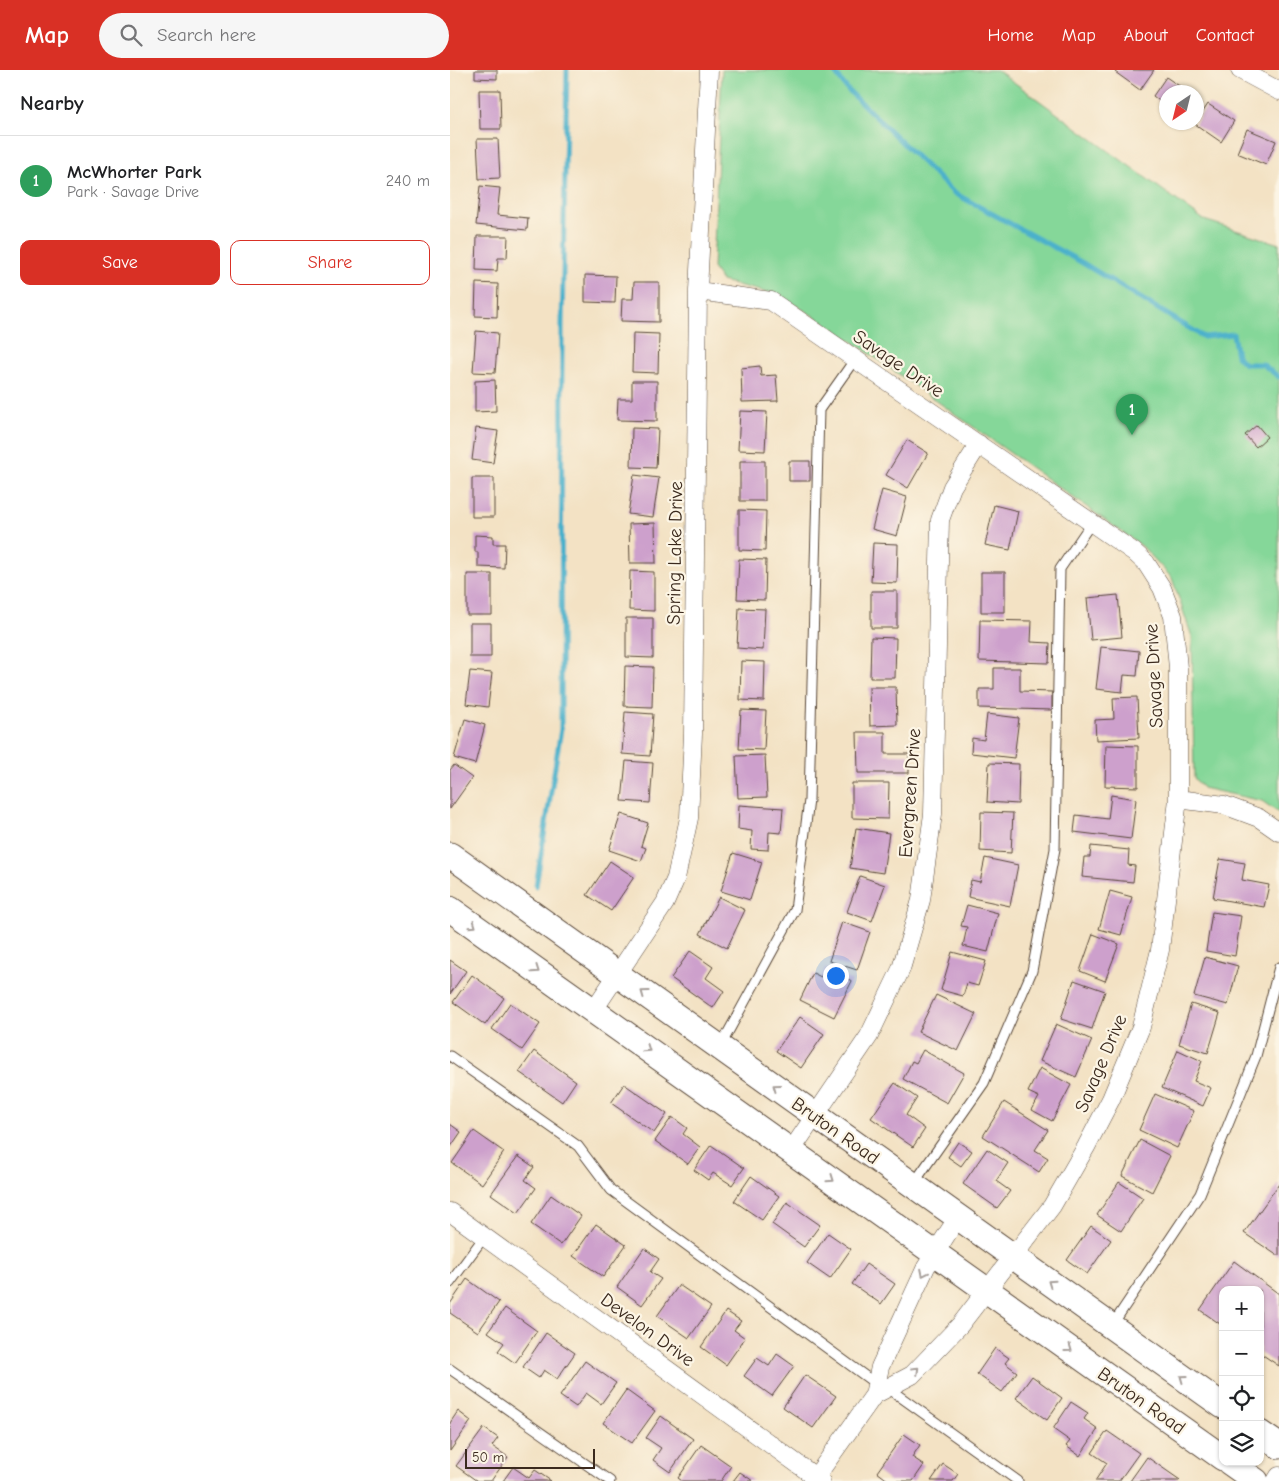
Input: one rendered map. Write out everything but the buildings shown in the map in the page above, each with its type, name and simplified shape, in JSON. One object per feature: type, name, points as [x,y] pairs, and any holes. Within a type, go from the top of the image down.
[{"type":"main road","name":"Bruton Road","points":[[450,854],[1219,1403]]},
{"type":"main road","name":"Bruton Road","points":[[450,909],[1219,1455]]},
{"type":"main road","points":[[1264,1436],[1279,1446]]},
{"type":"main road","points":[[1235,1466],[1256,1481]]},
{"type":"street","name":"Spring Lake Drive","points":[[594,1011],[665,904],[676,878],[689,818],[693,734],[698,292],[708,70]]},
{"type":"street","points":[[1240,70],[1279,91]]},
{"type":"street","name":"Savage Drive","points":[[698,292],[771,301],[1134,552],[1146,563],[1162,588],[1173,616],[1178,668],[1178,799],[1160,950],[1141,1027],[1111,1099],[1052,1206],[960,1325],[912,1375],[880,1389]]},
{"type":"street","name":"Evergreen Drive","points":[[791,1151],[869,1036],[901,968],[921,900],[932,814],[940,520],[952,487],[979,444]]},
{"type":"street","points":[[1178,799],[1224,805],[1260,818],[1279,832]]},
{"type":"street","name":"Develon Drive","points":[[450,1212],[816,1480]]},
{"type":"street","points":[[816,1480],[880,1389],[880,1366],[934,1253],[958,1217]]},
{"type":"street","points":[[1276,1481],[1279,1476]]},
{"type":"lane","points":[[720,1047],[795,910],[809,800],[819,410],[855,359]]},
{"type":"lane","points":[[913,1185],[984,1083],[1032,971],[1055,849],[1060,568],[1092,522]]},
{"type":"lane","points":[[1112,1327],[1200,1194],[1256,1056],[1279,968]]},
{"type":"lane","points":[[450,1056],[578,1146],[611,1190],[880,1389],[1018,1481]]},
{"type":"lane","points":[[450,1283],[484,1237]]},
{"type":"lane","points":[[450,1369],[610,1481]]},
{"type":"green space","points":[[722,70],[997,70],[1204,220],[1279,244],[1279,813],[1262,801],[1203,788],[1194,778],[1192,637],[1172,578],[1142,546],[829,325],[780,296],[722,281],[713,268]]},
{"type":"waterway","points":[[536,886],[561,729],[562,325],[567,70]]},
{"type":"waterway","points":[[833,70],[848,90],[954,193],[1081,262],[1204,337],[1233,334],[1237,356],[1245,364],[1262,364],[1279,377]]},
{"type":"place","name":"McWhorter Park","points":[[1132,435]]}]
